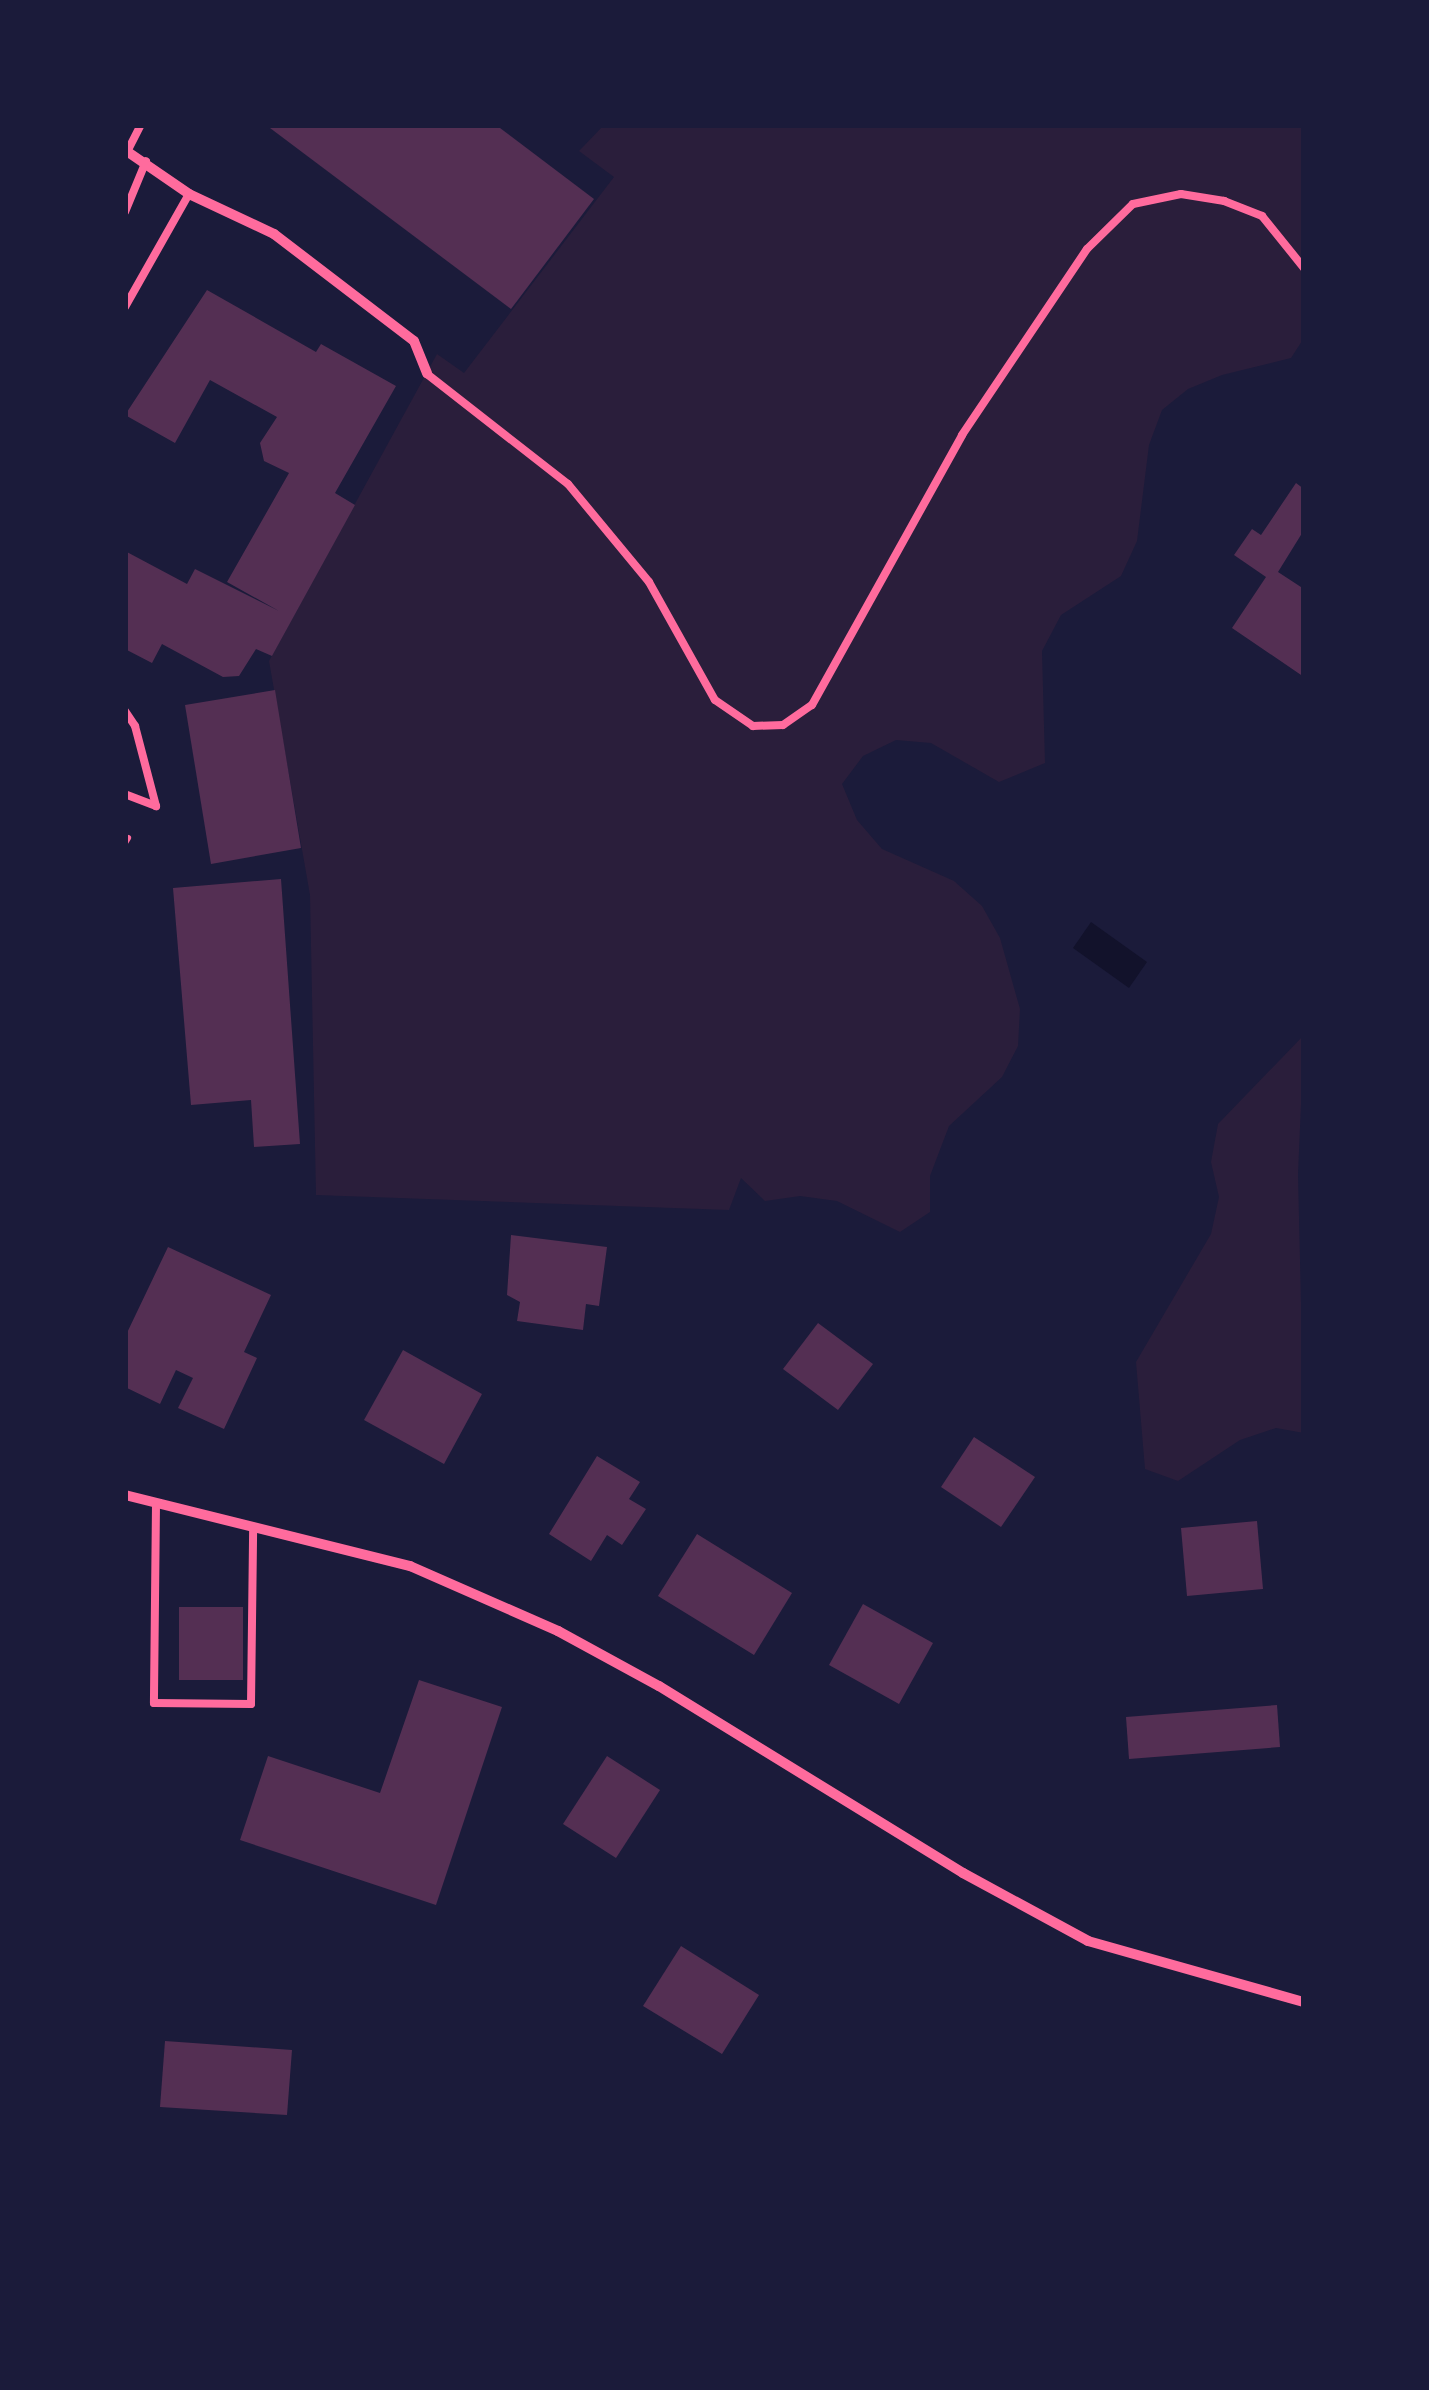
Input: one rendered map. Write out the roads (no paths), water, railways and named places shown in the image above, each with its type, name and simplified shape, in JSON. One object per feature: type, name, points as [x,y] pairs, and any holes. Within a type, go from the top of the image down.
[{"type":"street","points":[[126,150],[189,194],[274,234],[414,341],[426,374]]},
{"type":"street","points":[[125,1495],[253,1530],[410,1566],[558,1631],[1088,1941],[1304,2002]]},
{"type":"lane","points":[[126,150],[141,125]]},
{"type":"lane","points":[[125,212],[146,161]]},
{"type":"lane","points":[[125,307],[189,194]]},
{"type":"lane","points":[[426,374],[568,484],[649,582],[715,700],[753,726],[783,725],[812,704],[983,404],[1087,249],[1133,204],[1181,194],[1224,201],[1262,216],[1304,268]]},
{"type":"lane","points":[[125,711],[135,726],[156,806],[125,794]]},
{"type":"lane","points":[[156,1504],[154,1703],[251,1704],[253,1530]]}]
